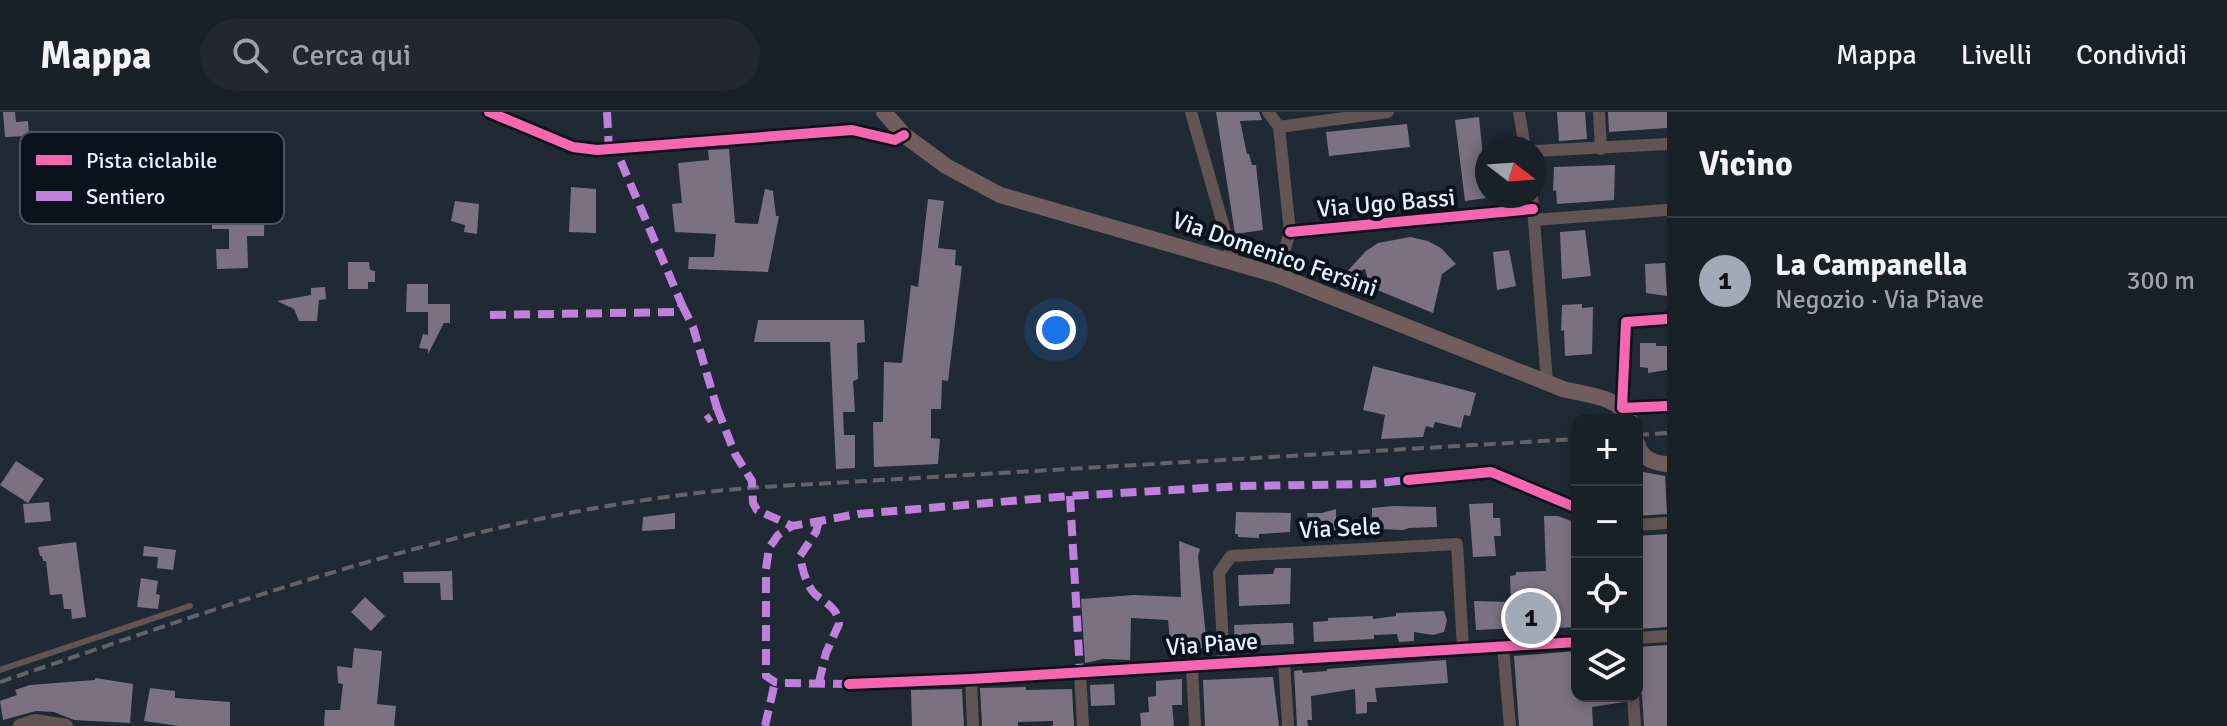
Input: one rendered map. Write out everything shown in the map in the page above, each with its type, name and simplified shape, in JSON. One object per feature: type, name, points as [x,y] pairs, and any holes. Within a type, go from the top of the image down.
[{"type":"main road","name":"Via Domenico Fersini","points":[[884,112],[904,135],[946,166],[1000,195],[1277,275],[1547,382],[1612,402],[1626,414]]},
{"type":"main road","points":[[1643,455],[1667,464]]},
{"type":"street","points":[[489,112],[573,147],[597,150],[852,130],[895,140],[904,135]]},
{"type":"street","points":[[1191,112],[1234,263]]},
{"type":"street","points":[[1268,112],[1279,127],[1290,232],[1277,275]]},
{"type":"street","points":[[1279,127],[1388,112]]},
{"type":"street","points":[[1519,112],[1523,136]]},
{"type":"street","points":[[1599,112],[1601,149]]},
{"type":"street","points":[[1547,151],[1667,144]]},
{"type":"street","points":[[1533,208],[1547,382]]},
{"type":"street","name":"Via Ugo Bassi","points":[[1290,232],[1533,208],[1667,210]]},
{"type":"street","points":[[1667,319],[1626,322],[1626,414],[1667,406]]},
{"type":"street","points":[[1408,480],[1491,472],[1571,505]]},
{"type":"street","points":[[1643,525],[1667,523]]},
{"type":"street","name":"Via Sele","points":[[1224,663],[1219,573],[1231,556],[1457,544],[1463,649]]},
{"type":"street","points":[[1643,638],[1667,636]]},
{"type":"street","name":"Via Piave","points":[[849,684],[1571,642]]},
{"type":"street","points":[[1503,647],[1510,726]]},
{"type":"street","points":[[1284,660],[1288,726]]},
{"type":"street","points":[[1192,666],[1195,726]]},
{"type":"street","points":[[1080,672],[1083,726]]},
{"type":"street","points":[[971,679],[973,726]]},
{"type":"street","points":[[1633,702],[1635,726]]},
{"type":"street","points":[[20,726],[35,721],[66,726]]},
{"type":"lane","points":[[0,670],[190,606]]},
{"type":"building","points":[[3,112],[15,112],[16,122],[28,121],[29,132],[20,132],[20,136],[5,137]]},
{"type":"building","points":[[1216,112],[1259,112],[1262,120],[1240,121],[1247,154],[1252,165],[1256,165],[1263,230],[1235,234]]},
{"type":"building","points":[[1557,112],[1585,112],[1587,139],[1559,141]]},
{"type":"building","points":[[1608,112],[1667,112],[1667,128],[1609,132]]},
{"type":"building","points":[[1479,117],[1481,136],[1475,136],[1475,200],[1465,201],[1455,120]]},
{"type":"building","points":[[1407,124],[1410,147],[1329,156],[1326,132]]},
{"type":"building","points":[[729,149],[735,223],[758,224],[765,189],[773,191],[776,216],[779,216],[768,272],[688,269],[689,257],[714,257],[716,234],[675,232],[672,204],[682,203],[678,163],[709,160],[708,150]]},
{"type":"building","points":[[1615,165],[1614,200],[1557,204],[1556,190],[1553,191],[1554,167]]},
{"type":"building","points":[[571,187],[596,189],[596,233],[569,232]]},
{"type":"building","points":[[928,199],[944,201],[938,248],[956,250],[955,265],[962,266],[948,381],[942,380],[941,409],[931,409],[931,438],[940,439],[938,464],[874,467],[873,422],[883,422],[884,362],[902,363],[911,285],[918,287]]},
{"type":"building","points":[[455,201],[479,204],[477,234],[464,232],[465,225],[451,221]]},
{"type":"building","points":[[212,224],[264,224],[264,236],[247,236],[248,268],[217,269],[216,249],[229,249],[229,229],[212,229]]},
{"type":"building","points":[[1585,230],[1591,276],[1562,279],[1560,232]]},
{"type":"building","points":[[1410,237],[1441,248],[1456,264],[1442,274],[1433,313],[1370,287],[1365,269],[1342,277],[1366,251],[1378,243]]},
{"type":"building","points":[[1509,250],[1516,286],[1497,290],[1493,252]]},
{"type":"building","points":[[348,262],[369,262],[370,270],[375,271],[375,282],[368,282],[368,289],[348,289]]},
{"type":"building","points":[[1665,263],[1667,296],[1646,293],[1645,264]]},
{"type":"building","points":[[407,284],[428,284],[428,312],[406,312]]},
{"type":"building","points":[[325,287],[326,299],[319,300],[317,321],[299,321],[294,309],[277,301],[311,295],[311,288]]},
{"type":"building","points":[[428,304],[450,304],[450,323],[444,323],[428,354],[428,349],[419,348],[423,334],[428,335]]},
{"type":"building","points":[[1582,304],[1582,308],[1593,307],[1592,354],[1565,356],[1564,330],[1561,331],[1562,305]]},
{"type":"building","points":[[758,320],[864,320],[865,342],[857,343],[858,379],[853,381],[855,412],[843,412],[844,435],[855,435],[855,468],[836,469],[830,342],[754,342]]},
{"type":"building","points":[[1640,343],[1667,346],[1667,370],[1648,373],[1648,368],[1640,367]]},
{"type":"building","points":[[1373,366],[1476,393],[1470,416],[1464,415],[1461,428],[1435,422],[1433,428],[1426,426],[1423,437],[1381,439],[1385,415],[1363,410]]},
{"type":"building","points":[[16,461],[44,479],[28,503],[0,485]]},
{"type":"building","points":[[1643,472],[1665,476],[1667,514],[1643,516]]},
{"type":"building","points":[[49,502],[51,521],[25,523],[23,504]]},
{"type":"building","points":[[1493,503],[1493,518],[1500,518],[1501,536],[1494,536],[1496,556],[1473,557],[1469,504]]},
{"type":"building","points":[[1436,507],[1437,527],[1379,529],[1379,517],[1372,517],[1372,508]]},
{"type":"building","points":[[1336,509],[1336,530],[1309,532],[1307,513]]},
{"type":"building","points":[[1236,512],[1291,513],[1290,532],[1259,534],[1259,538],[1238,537],[1235,534]]},
{"type":"building","points":[[675,513],[675,529],[642,531],[643,517]]},
{"type":"building","points":[[1544,516],[1558,516],[1571,521],[1571,627],[1536,629],[1525,634],[1519,628],[1476,630],[1474,601],[1511,602],[1510,576],[1516,575],[1516,572],[1546,571]]},
{"type":"building","points":[[1667,534],[1667,627],[1643,629],[1643,536]]},
{"type":"building","points":[[1179,541],[1200,549],[1198,556],[1207,648],[1171,650],[1168,620],[1131,618],[1130,660],[1103,659],[1085,663],[1081,599],[1134,595],[1181,597]]},
{"type":"building","points":[[76,542],[86,617],[72,619],[71,609],[64,609],[62,594],[50,595],[46,561],[40,556],[38,547]]},
{"type":"building","points":[[144,546],[176,550],[173,570],[157,568],[158,557],[143,556]]},
{"type":"building","points":[[1275,568],[1291,568],[1290,604],[1239,606],[1238,575],[1273,574]]},
{"type":"building","points":[[452,571],[453,600],[441,600],[440,583],[404,583],[403,572]]},
{"type":"building","points":[[141,578],[158,581],[158,609],[137,607]]},
{"type":"building","points":[[365,597],[385,616],[371,631],[351,612]]},
{"type":"building","points":[[1444,611],[1447,620],[1444,632],[1433,635],[1414,632],[1414,641],[1399,642],[1397,634],[1374,635],[1374,639],[1314,642],[1313,622],[1328,621],[1328,618],[1373,616],[1373,619],[1396,616],[1396,613]]},
{"type":"building","points":[[1293,623],[1294,644],[1235,646],[1234,625]]},
{"type":"building","points":[[1667,645],[1667,726],[1644,726],[1643,647]]},
{"type":"building","points":[[354,648],[382,651],[377,704],[396,706],[394,726],[324,726],[325,710],[340,710],[343,684],[338,683],[337,666],[352,668]]},
{"type":"building","points":[[1571,651],[1571,702],[1624,702],[1592,707],[1593,726],[1519,726],[1514,656]]},
{"type":"building","points":[[1446,660],[1448,683],[1375,688],[1377,702],[1367,702],[1367,713],[1356,714],[1355,689],[1311,696],[1312,720],[1307,720],[1308,726],[1297,726],[1294,671],[1302,670],[1303,673]]},
{"type":"building","points":[[1273,677],[1279,726],[1205,726],[1203,680]]},
{"type":"building","points":[[95,678],[133,684],[130,723],[74,720],[54,712],[36,711],[3,720],[0,701],[17,695],[15,690],[30,685]]},
{"type":"building","points":[[1182,679],[1182,705],[1172,705],[1174,726],[1141,726],[1140,713],[1149,712],[1148,697],[1156,696],[1156,681]]},
{"type":"building","points":[[1114,684],[1115,705],[1091,706],[1090,685]]},
{"type":"building","points":[[1026,687],[1026,690],[1072,689],[1074,726],[1053,726],[1053,721],[1018,722],[1018,726],[982,726],[980,688]]},
{"type":"building","points":[[150,688],[175,691],[175,698],[230,702],[230,726],[179,726],[144,721]]},
{"type":"building","points":[[962,689],[964,726],[912,726],[911,690]]},
{"type":"railway","points":[[1643,435],[1667,433]]},
{"type":"railway","points":[[0,682],[281,588],[376,560],[471,534],[567,513],[665,497],[763,487],[1571,439]]},
{"type":"marked path","points":[[607,112],[609,150]]},
{"type":"marked path","points":[[490,315],[677,312],[682,305],[616,150]]},
{"type":"marked path","points":[[682,305],[693,327],[717,408],[715,414],[706,420]]},
{"type":"marked path","points":[[717,408],[735,454],[752,481],[753,503],[757,510],[792,526]]},
{"type":"marked path","points":[[849,684],[784,683],[766,676],[766,569],[769,548],[778,535],[792,526],[858,514],[1070,496],[1408,480]]},
{"type":"marked path","points":[[1070,496],[1080,672]]},
{"type":"marked path","points":[[819,521],[816,532],[800,556],[809,586],[834,609],[839,624],[826,653],[819,682]]},
{"type":"marked path","points":[[765,726],[775,682]]},
{"type":"cycle path","points":[[489,112],[573,147],[597,150],[852,130],[895,140],[904,135]]},
{"type":"cycle path","points":[[1290,232],[1533,209]]},
{"type":"cycle path","points":[[1667,319],[1626,322],[1622,408],[1667,406]]},
{"type":"cycle path","points":[[1408,480],[1491,472],[1571,505]]},
{"type":"cycle path","points":[[849,684],[1571,642]]},
{"type":"place","name":"La Campanella","points":[[1531,618]]}]
